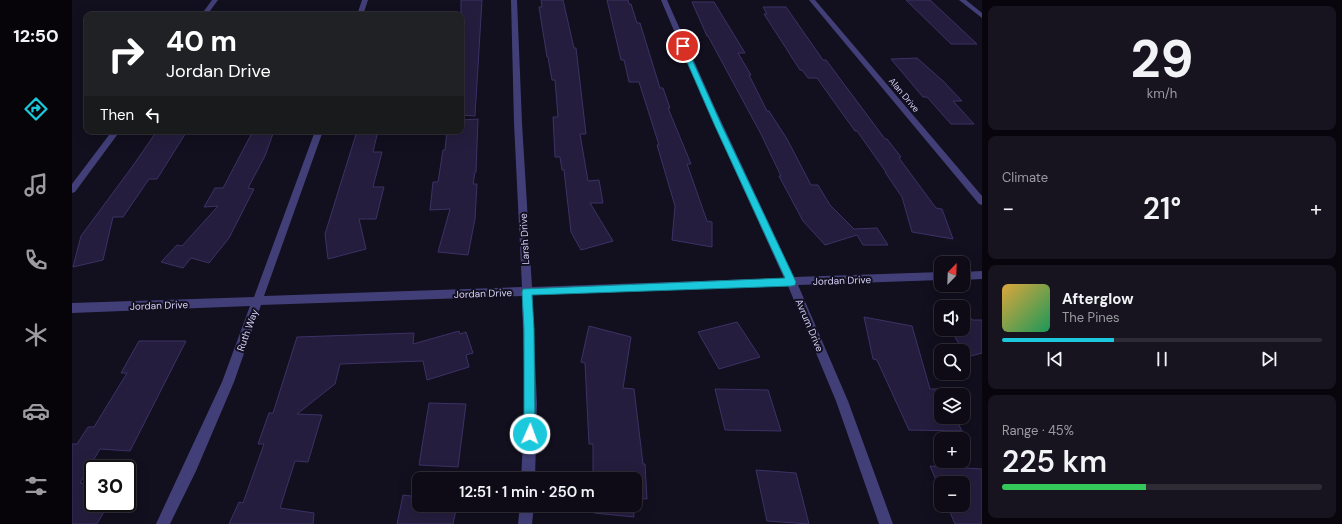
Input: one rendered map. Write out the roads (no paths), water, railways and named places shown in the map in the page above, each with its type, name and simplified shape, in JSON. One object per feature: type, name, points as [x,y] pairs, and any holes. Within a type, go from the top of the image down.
[{"type":"street","points":[[206,12],[215,0]]},
{"type":"street","points":[[361,12],[365,0]]},
{"type":"street","name":"Larsh Drive","points":[[514,0],[529,329],[531,404],[528,472]]},
{"type":"street","name":"Avrum Drive","points":[[664,0],[719,126],[792,282],[831,374],[886,524]]},
{"type":"street","name":"Alan Drive","points":[[812,0],[982,202]]},
{"type":"street","points":[[962,0],[982,16]]},
{"type":"street","points":[[968,5],[982,5]]},
{"type":"street","points":[[72,190],[114,134]]},
{"type":"street","name":"Ruth Way","points":[[163,524],[191,466],[228,382],[318,134]]},
{"type":"street","points":[[970,276],[982,275]]},
{"type":"street","name":"Jordan Drive","points":[[72,308],[934,276]]},
{"type":"street","points":[[525,524],[526,512]]}]
